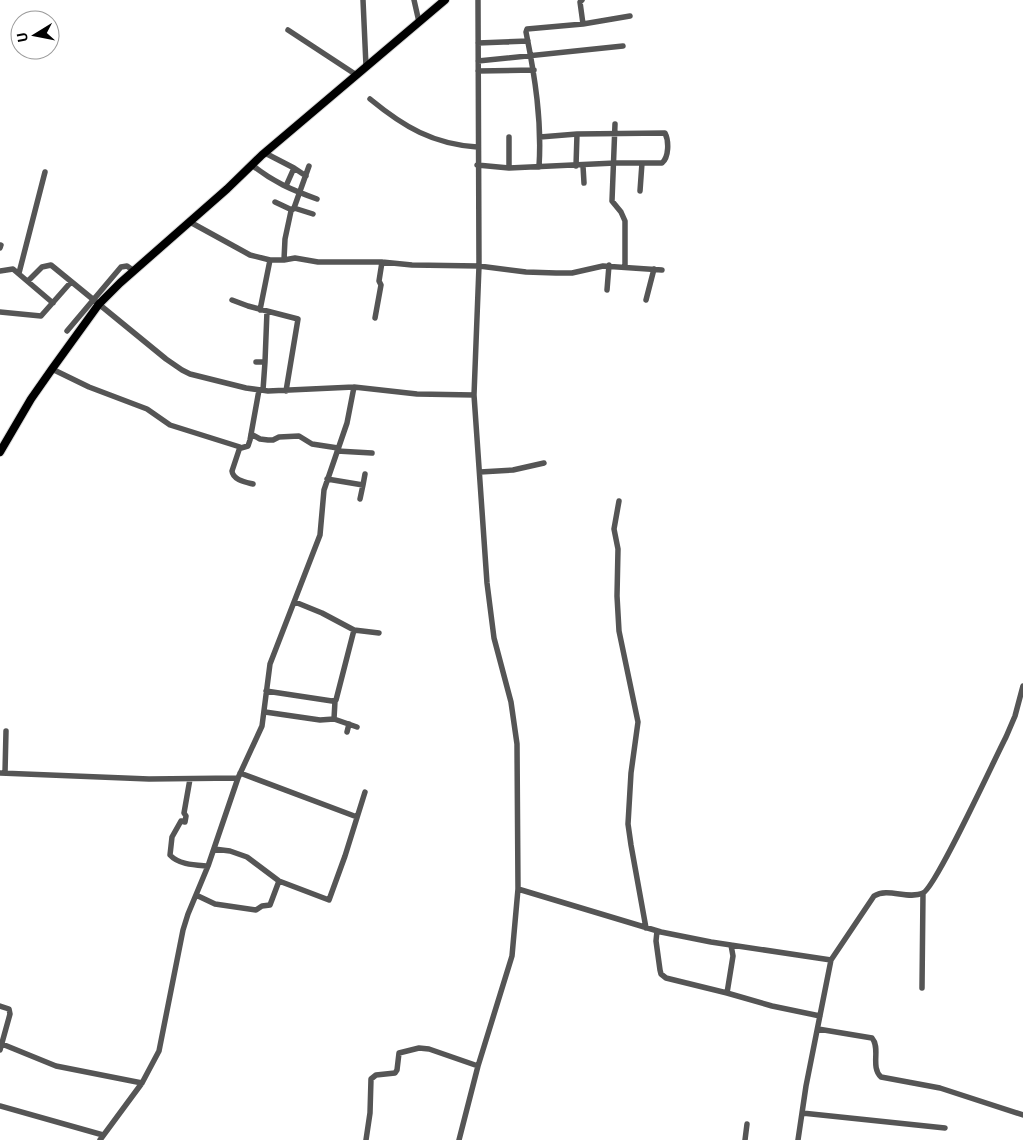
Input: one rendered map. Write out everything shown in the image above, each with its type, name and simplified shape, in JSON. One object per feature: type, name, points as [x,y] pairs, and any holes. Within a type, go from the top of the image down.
[{"type":"main road","points":[[0,452],[30,399],[96,302],[190,222],[355,74],[445,0]]},
{"type":"street","points":[[363,0],[366,66]]},
{"type":"street","points":[[414,0],[419,22]]},
{"type":"street","points":[[459,1140],[478,1066],[506,980],[512,953],[518,889],[517,744],[512,705],[494,638],[487,575],[474,395],[478,266],[478,0]]},
{"type":"street","points":[[582,0],[580,2],[583,24]]},
{"type":"street","points":[[539,167],[540,137],[534,70],[526,32],[529,28],[583,24],[630,16]]},
{"type":"street","points":[[288,30],[355,74]]},
{"type":"street","points":[[478,43],[528,42]]},
{"type":"street","points":[[478,61],[530,54],[623,46]]},
{"type":"street","points":[[478,71],[534,70]]},
{"type":"street","points":[[370,99],[394,119],[415,131],[459,146],[478,147]]},
{"type":"street","points":[[615,124],[612,201],[621,212],[625,221],[625,266]]},
{"type":"street","points":[[477,165],[509,168],[583,166],[614,163],[662,163],[666,158],[667,135],[665,133],[577,134],[540,137]]},
{"type":"street","points":[[576,166],[577,134]]},
{"type":"street","points":[[509,137],[509,168]]},
{"type":"street","points":[[265,153],[306,176]]},
{"type":"street","points":[[640,191],[642,163]]},
{"type":"street","points":[[252,165],[262,174],[300,193],[317,199]]},
{"type":"street","points":[[284,260],[285,238],[293,209],[309,166]]},
{"type":"street","points":[[583,166],[584,183]]},
{"type":"street","points":[[286,186],[294,168]]},
{"type":"street","points":[[19,273],[45,172]]},
{"type":"street","points":[[275,202],[313,214]]},
{"type":"street","points":[[190,222],[250,255],[270,260],[294,258],[318,262],[382,262],[412,265],[478,266],[526,272],[556,273],[572,273],[597,266],[609,265],[662,270]]},
{"type":"street","points":[[52,369],[90,387],[148,409],[170,425],[241,448],[248,445],[261,390],[265,362],[264,310],[270,260]]},
{"type":"street","points":[[375,318],[381,285],[379,281],[382,262]]},
{"type":"street","points":[[28,281],[42,268],[49,265],[184,372],[261,390],[286,391],[354,387],[417,394],[474,395]]},
{"type":"street","points":[[607,290],[609,265]]},
{"type":"street","points":[[0,271],[11,268],[53,304]]},
{"type":"street","points":[[646,300],[654,269]]},
{"type":"street","points":[[0,312],[41,316],[70,282]]},
{"type":"street","points":[[232,300],[298,319],[286,391]]},
{"type":"street","points":[[67,331],[96,302]]},
{"type":"street","points":[[256,362],[265,362]]},
{"type":"street","points":[[0,1106],[102,1138],[142,1083],[159,1051],[183,930],[208,866],[239,775],[260,734],[265,712],[270,664],[278,639],[295,602],[320,534],[327,479],[347,423],[354,387]]},
{"type":"street","points":[[251,434],[260,439],[268,440],[273,440],[279,436],[299,436],[316,445],[372,453]]},
{"type":"street","points":[[241,448],[232,474],[235,478],[253,484]]},
{"type":"street","points":[[480,472],[513,470],[544,463]]},
{"type":"street","points":[[360,499],[365,474]]},
{"type":"street","points":[[327,479],[363,485]]},
{"type":"street","points":[[619,502],[614,528],[618,548],[617,596],[619,631],[638,722],[631,773],[628,824],[630,845],[646,928]]},
{"type":"street","points":[[295,602],[322,613],[354,630],[379,633]]},
{"type":"street","points":[[334,719],[335,701],[354,630]]},
{"type":"street","points":[[798,1140],[831,960],[874,896],[880,893],[923,893],[929,889],[1006,736],[1015,716],[1023,686]]},
{"type":"street","points":[[266,691],[335,701]]},
{"type":"street","points":[[265,712],[320,720],[334,719],[357,727]]},
{"type":"street","points":[[347,732],[349,724]]},
{"type":"street","points":[[6,731],[3,773],[149,779],[190,779],[239,775],[357,817]]},
{"type":"street","points":[[190,779],[184,813],[186,816],[185,822],[181,821],[172,837],[170,855],[175,860],[185,863],[208,866]]},
{"type":"street","points":[[214,849],[230,851],[247,857],[279,881],[329,900],[365,792]]},
{"type":"street","points":[[196,895],[214,904],[256,910],[262,906],[270,905],[279,881]]},
{"type":"street","points":[[518,889],[646,928],[731,945],[831,960]]},
{"type":"street","points":[[922,988],[923,893]]},
{"type":"street","points":[[657,930],[658,957],[660,970],[664,976],[772,1006],[820,1016]]},
{"type":"street","points":[[727,993],[733,956],[731,945]]},
{"type":"street","points":[[0,1006],[9,1008],[10,1014],[1,1047],[56,1066],[142,1083]]},
{"type":"street","points":[[818,1029],[874,1039],[877,1070],[881,1077],[940,1088],[1023,1115]]},
{"type":"street","points":[[366,1140],[370,1113],[371,1079],[376,1075],[395,1073],[399,1053],[419,1048],[429,1049],[478,1066]]},
{"type":"street","points":[[802,1113],[945,1128]]},
{"type":"street","points":[[745,1140],[747,1124]]}]
